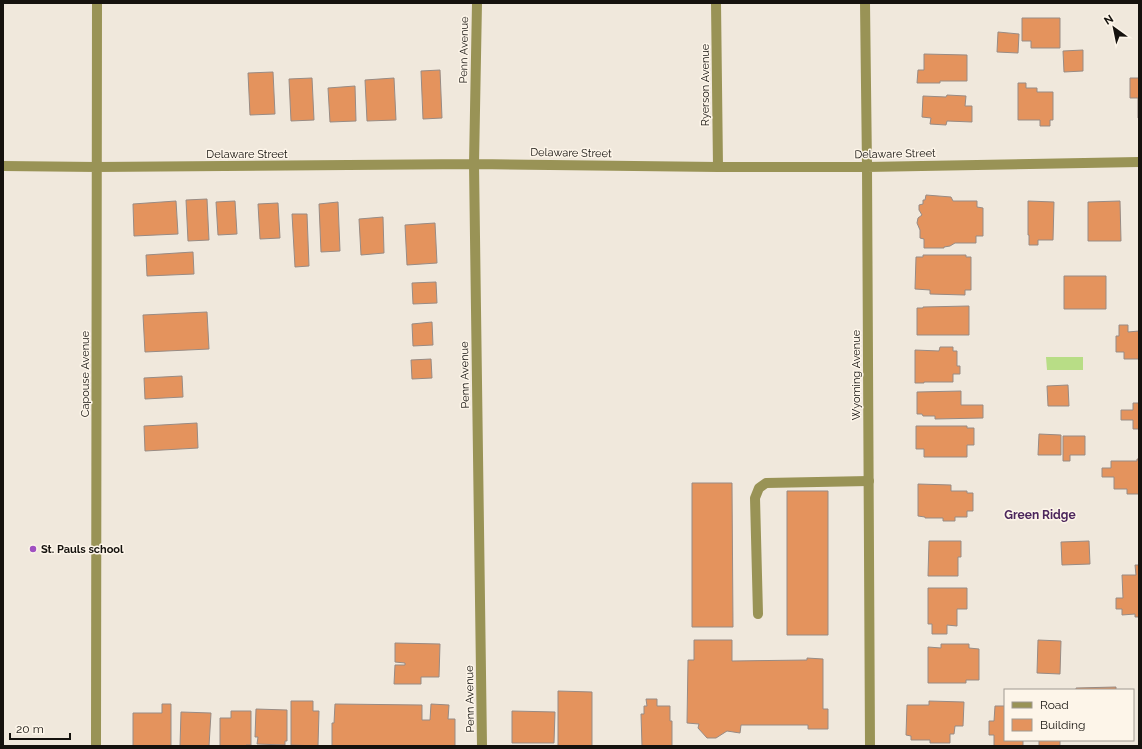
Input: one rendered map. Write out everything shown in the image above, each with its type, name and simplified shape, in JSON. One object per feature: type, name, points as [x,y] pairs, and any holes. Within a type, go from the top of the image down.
[{"type":"street","name":"Capouse Avenue","points":[[96,746],[97,3]]},
{"type":"street","name":"Penn Avenue","points":[[476,3],[474,164],[482,746]]},
{"type":"street","name":"Ryerson Avenue","points":[[716,3],[718,167]]},
{"type":"street","name":"Wyoming Avenue","points":[[864,3],[867,167],[870,746]]},
{"type":"street","name":"Delaware Street","points":[[3,166],[97,167],[474,164],[867,167],[1139,162]]},
{"type":"street","points":[[758,614],[755,498],[759,488],[766,482],[869,480]]},
{"type":"shaded area","points":[[1046,357],[1083,357],[1083,370],[1047,370]]},
{"type":"building","points":[[1022,18],[1060,18],[1060,48],[1031,48],[1031,41],[1022,41]]},
{"type":"building","points":[[998,32],[1019,34],[1018,53],[997,52]]},
{"type":"building","points":[[1083,50],[1083,71],[1064,72],[1063,51]]},
{"type":"building","points":[[924,54],[967,55],[967,81],[917,83],[918,70],[924,70]]},
{"type":"building","points":[[440,70],[442,118],[423,119],[421,71]]},
{"type":"building","points":[[273,72],[275,114],[250,115],[248,73]]},
{"type":"building","points":[[312,78],[314,120],[291,121],[289,79]]},
{"type":"building","points":[[394,78],[396,120],[367,121],[365,80]]},
{"type":"building","points":[[1130,78],[1139,78],[1139,118],[1138,98],[1130,98]]},
{"type":"building","points":[[1018,83],[1026,83],[1026,88],[1037,88],[1037,92],[1053,92],[1053,120],[1050,120],[1050,126],[1040,126],[1040,120],[1018,120]]},
{"type":"building","points":[[355,86],[356,121],[330,122],[328,88]]},
{"type":"building","points":[[947,95],[966,96],[965,106],[972,106],[972,122],[947,121],[946,125],[930,124],[931,118],[922,117],[923,96],[946,97]]},
{"type":"building","points":[[926,195],[951,197],[953,201],[977,201],[977,207],[983,208],[983,236],[976,236],[976,243],[955,243],[944,248],[924,248],[924,239],[920,238],[920,230],[917,223],[918,218],[922,215],[919,210],[919,205],[923,204],[923,200],[925,200]]},
{"type":"building","points":[[207,199],[209,240],[188,241],[186,200]]},
{"type":"building","points":[[176,201],[178,234],[134,236],[133,204]]},
{"type":"building","points":[[235,201],[237,234],[218,235],[216,202]]},
{"type":"building","points":[[1028,201],[1054,202],[1053,240],[1038,240],[1038,245],[1029,245]]},
{"type":"building","points":[[1120,201],[1121,241],[1088,241],[1088,202]]},
{"type":"building","points":[[338,202],[340,251],[321,252],[319,204]]},
{"type":"building","points":[[278,203],[280,238],[260,239],[258,204]]},
{"type":"building","points":[[292,214],[307,214],[309,266],[295,267]]},
{"type":"building","points":[[383,217],[384,253],[361,255],[359,219]]},
{"type":"building","points":[[435,223],[437,263],[407,265],[405,225]]},
{"type":"building","points":[[193,252],[194,274],[147,276],[146,255]]},
{"type":"building","points":[[923,255],[966,255],[966,257],[971,257],[971,290],[965,290],[965,295],[930,294],[930,290],[915,289],[916,257],[923,257]]},
{"type":"building","points":[[1064,276],[1106,276],[1106,309],[1064,309]]},
{"type":"building","points":[[436,282],[437,303],[413,304],[412,283]]},
{"type":"building","points":[[969,306],[969,335],[917,335],[917,308]]},
{"type":"building","points":[[207,312],[209,349],[145,352],[143,315]]},
{"type":"building","points":[[432,322],[433,345],[413,346],[412,324]]},
{"type":"building","points":[[1119,325],[1128,325],[1128,332],[1139,331],[1139,359],[1124,359],[1124,352],[1116,352],[1116,336],[1119,336]]},
{"type":"building","points":[[940,347],[953,347],[953,351],[957,351],[957,366],[960,366],[960,374],[953,374],[953,382],[915,383],[915,350],[939,351]]},
{"type":"building","points":[[431,359],[432,378],[412,379],[411,360]]},
{"type":"building","points":[[182,376],[183,397],[145,399],[144,378]]},
{"type":"building","points":[[1068,385],[1069,406],[1048,406],[1047,386]]},
{"type":"building","points":[[961,391],[961,405],[983,405],[983,418],[935,419],[935,416],[923,416],[922,414],[917,414],[917,392]]},
{"type":"building","points":[[1133,403],[1139,403],[1139,429],[1133,429],[1133,420],[1121,420],[1121,410],[1133,410]]},
{"type":"building","points":[[197,423],[198,448],[145,451],[144,426]]},
{"type":"building","points":[[916,426],[967,426],[967,428],[974,428],[974,445],[967,445],[967,457],[924,457],[924,449],[916,449]]},
{"type":"building","points":[[1039,434],[1061,435],[1061,455],[1038,455]]},
{"type":"building","points":[[1063,436],[1085,436],[1085,455],[1070,455],[1070,461],[1063,461]]},
{"type":"building","points":[[1137,459],[1139,459],[1139,494],[1127,494],[1127,489],[1114,489],[1114,477],[1102,477],[1102,468],[1111,468],[1111,461],[1137,461]]},
{"type":"building","points":[[692,483],[732,483],[733,627],[692,627]]},
{"type":"building","points":[[918,484],[951,485],[951,491],[967,491],[967,493],[973,493],[973,511],[967,511],[967,517],[955,517],[955,521],[943,521],[943,518],[925,518],[918,516]]},
{"type":"building","points":[[787,491],[828,491],[828,635],[787,635]]},
{"type":"building","points":[[929,541],[961,541],[961,557],[958,557],[958,576],[928,576]]},
{"type":"building","points":[[1089,541],[1090,564],[1062,565],[1061,542]]},
{"type":"building","points":[[1135,565],[1139,565],[1139,617],[1135,617],[1135,614],[1122,615],[1122,609],[1116,609],[1116,598],[1123,598],[1122,575],[1136,575]]},
{"type":"building","points":[[928,588],[967,588],[967,609],[957,609],[957,626],[947,625],[947,634],[932,634],[932,624],[928,624]]},
{"type":"building","points":[[694,640],[732,640],[732,661],[807,660],[807,658],[823,659],[823,709],[828,709],[828,729],[808,729],[808,725],[741,725],[740,733],[727,731],[716,738],[707,738],[698,728],[699,724],[687,723],[688,660],[694,660]]},
{"type":"building","points":[[1038,640],[1061,641],[1060,674],[1037,673]]},
{"type":"building","points":[[395,643],[440,644],[439,677],[421,677],[421,684],[394,684],[395,665],[405,665],[405,663],[395,662]]},
{"type":"building","points":[[941,644],[969,644],[969,648],[979,649],[979,680],[966,680],[966,683],[928,683],[928,647],[941,648]]},
{"type":"building","points":[[1116,687],[1116,689],[1076,689]]},
{"type":"building","points":[[558,691],[592,692],[592,746],[558,746]]},
{"type":"building","points":[[646,699],[657,699],[657,706],[670,706],[670,721],[672,721],[672,746],[642,746],[641,714],[644,714],[644,706],[647,706]]},
{"type":"building","points":[[291,701],[313,701],[313,711],[319,711],[318,746],[291,745]]},
{"type":"building","points":[[929,701],[964,702],[963,726],[955,726],[954,734],[950,734],[950,743],[930,743],[930,740],[911,740],[911,736],[906,735],[907,705],[929,705]]},
{"type":"building","points":[[162,704],[171,704],[171,746],[133,746],[133,713],[162,713]]},
{"type":"building","points":[[335,704],[422,705],[422,720],[430,720],[431,704],[449,705],[448,719],[455,719],[455,746],[332,746],[332,723],[334,723]]},
{"type":"building","points":[[995,706],[1004,706],[1004,741],[1023,741],[1023,746],[994,746],[994,735],[989,735],[989,721],[994,721]]},
{"type":"building","points":[[256,709],[287,710],[287,741],[285,741],[285,745],[257,744],[258,737],[255,737]]},
{"type":"building","points":[[231,711],[251,711],[251,745],[220,746],[220,718],[231,718]]},
{"type":"building","points":[[512,711],[555,712],[554,743],[512,743]]},
{"type":"building","points":[[181,712],[211,713],[209,746],[180,746]]},
{"type":"building","points":[[1039,741],[1060,741],[1060,746],[1039,746]]},
{"type":"place","name":"St. Pauls school","points":[[33,549]]},
{"type":"district","name":"Green Ridge","points":[[1040,515]]}]
